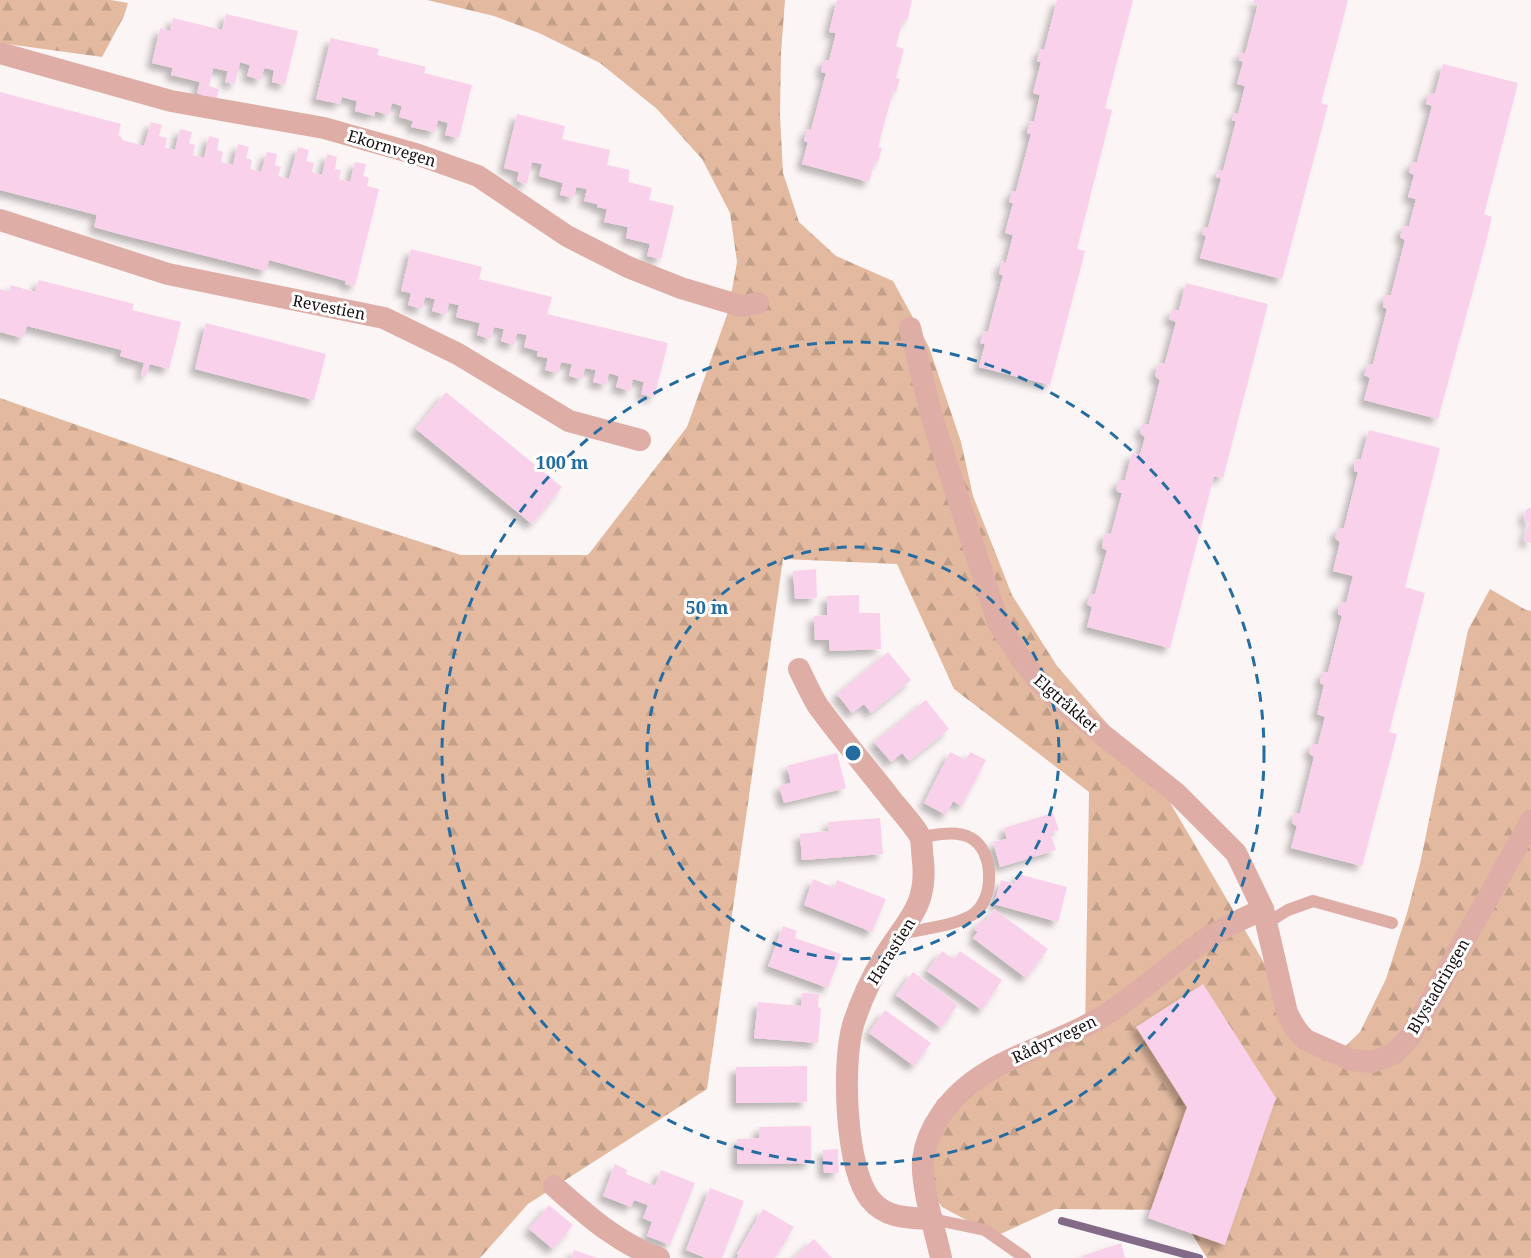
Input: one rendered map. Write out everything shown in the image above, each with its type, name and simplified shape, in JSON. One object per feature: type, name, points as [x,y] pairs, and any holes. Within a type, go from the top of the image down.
[{"type":"street","name":"Ekornvegen","points":[[0,53],[171,101],[324,128],[416,154],[478,176],[567,236],[628,267],[681,288],[741,306],[758,303]]},
{"type":"street","name":"Revestien","points":[[0,220],[168,274],[384,318],[458,354],[569,421],[640,440]]},
{"type":"street","name":"Elgtråkket","points":[[910,328],[933,421],[998,621],[1037,679],[1054,696],[1176,792],[1236,853],[1265,916],[1287,1013],[1296,1030]]},
{"type":"street","points":[[799,669],[817,704],[920,837]]},
{"type":"street","name":"Blystadringen","points":[[1296,1030],[1306,1040],[1351,1060],[1372,1062],[1393,1054],[1410,1037],[1531,821]]},
{"type":"street","name":"Harastien","points":[[920,837],[923,888],[918,905],[882,960],[853,1027],[848,1053],[849,1119],[855,1163],[862,1185],[870,1199],[885,1211],[901,1218],[932,1219]]},
{"type":"street","name":"Rådyrvegen","points":[[941,1258],[924,1182],[923,1159],[928,1138],[948,1105],[972,1081],[998,1065],[1098,1020],[1125,1003],[1204,940],[1265,916]]},
{"type":"street","points":[[554,1186],[606,1231],[644,1253],[659,1258]]},
{"type":"lane","points":[[899,934],[957,921],[972,915],[982,906],[988,892],[989,876],[986,859],[980,847],[972,839],[946,833],[920,837]]},
{"type":"lane","points":[[1265,916],[1313,901],[1392,923]]},
{"type":"lane","points":[[932,1219],[985,1230],[1025,1258]]},
{"type":"green space","points":[[0,0],[111,0],[128,3],[124,16],[102,57],[0,43]]},
{"type":"green space","points":[[427,0],[785,0],[780,115],[783,173],[799,222],[836,256],[893,281],[929,347],[961,442],[973,496],[1012,595],[1057,666],[1158,782],[1263,961],[1331,1060],[1360,1032],[1386,979],[1420,864],[1468,630],[1490,589],[1531,611],[1531,1258],[1207,1258],[1177,1210],[1055,1209],[996,1236],[942,1207],[922,1177],[937,1100],[982,1072],[1085,1035],[1089,792],[954,689],[897,564],[783,559],[707,1089],[528,1204],[480,1258],[0,1258],[0,398],[294,501],[461,555],[588,555],[687,427],[728,312],[737,262],[730,213],[702,159],[657,109],[600,63],[539,33],[494,16]]},
{"type":"building","points":[[837,0],[912,0],[907,21],[903,20],[896,46],[904,49],[896,78],[900,79],[896,92],[893,91],[878,147],[882,148],[878,162],[875,161],[869,182],[802,164],[808,142],[804,141],[807,129],[811,130],[826,73],[821,72],[824,60],[829,61],[836,33],[829,32]]},
{"type":"building","points":[[1057,0],[1133,0],[1105,108],[1112,110],[1077,249],[1085,251],[1050,385],[979,367],[985,344],[980,343],[984,331],[988,332],[1003,275],[999,274],[1002,261],[1006,263],[1013,235],[1005,233],[1013,203],[1009,202],[1012,191],[1016,191],[1031,134],[1027,133],[1030,121],[1034,122],[1040,95],[1033,93],[1041,62],[1037,61],[1040,49],[1044,50]]},
{"type":"building","points":[[1254,0],[1348,0],[1321,103],[1328,105],[1282,279],[1200,258],[1206,236],[1202,234],[1204,227],[1208,228],[1221,178],[1216,177],[1218,170],[1223,171],[1236,121],[1232,120],[1234,113],[1238,114],[1245,86],[1237,84],[1243,62],[1239,60],[1240,52],[1245,54],[1258,4],[1253,3]]},
{"type":"building","points":[[226,14],[298,31],[285,85],[272,82],[274,70],[264,68],[261,80],[247,76],[250,65],[240,62],[235,84],[225,82],[228,71],[213,68],[209,86],[219,89],[216,101],[197,93],[200,82],[171,75],[173,68],[152,63],[160,28],[170,31],[173,18],[222,30]]},
{"type":"building","points":[[331,38],[379,49],[377,55],[426,67],[424,73],[472,85],[459,138],[445,135],[448,123],[438,120],[435,132],[411,127],[413,121],[399,117],[402,106],[392,103],[389,115],[375,111],[374,116],[355,111],[357,101],[342,97],[340,104],[316,99]]},
{"type":"building","points":[[1443,64],[1518,83],[1484,214],[1492,217],[1438,419],[1364,400],[1370,378],[1364,375],[1368,364],[1373,364],[1387,309],[1383,307],[1383,301],[1386,295],[1391,295],[1405,240],[1400,237],[1403,226],[1409,226],[1416,199],[1408,197],[1414,175],[1409,172],[1411,163],[1417,162],[1432,106],[1426,104],[1429,93],[1435,93]]},
{"type":"building","points":[[0,92],[121,124],[118,136],[122,137],[122,140],[144,146],[151,122],[162,125],[159,136],[167,138],[165,148],[175,150],[180,129],[192,132],[189,143],[195,145],[193,155],[204,158],[209,136],[219,139],[217,150],[223,152],[221,162],[233,165],[238,144],[249,147],[246,158],[252,160],[250,169],[261,172],[267,152],[277,154],[275,165],[281,167],[278,176],[289,179],[298,147],[309,150],[306,161],[314,163],[312,172],[322,175],[327,154],[337,157],[335,169],[341,170],[339,179],[350,182],[355,162],[366,164],[363,176],[369,178],[367,186],[379,189],[355,286],[345,284],[346,281],[269,260],[266,271],[123,235],[94,227],[97,215],[0,190]]},
{"type":"building","points":[[517,114],[565,126],[562,139],[610,150],[607,165],[630,170],[628,182],[652,188],[649,200],[674,206],[661,259],[647,256],[650,244],[626,238],[628,227],[604,222],[607,209],[584,201],[587,189],[576,187],[574,198],[560,195],[563,183],[539,176],[542,164],[532,162],[527,184],[517,181],[519,172],[504,168]]},
{"type":"building","points":[[411,249],[482,267],[479,279],[552,297],[547,314],[668,343],[654,397],[641,394],[644,382],[633,379],[630,391],[616,387],[619,376],[609,373],[606,385],[593,382],[596,370],[585,368],[582,379],[569,376],[572,364],[561,362],[558,373],[545,370],[548,358],[537,356],[538,351],[524,347],[527,335],[517,333],[514,345],[501,341],[504,329],[494,327],[491,339],[477,335],[480,323],[456,317],[459,305],[449,303],[446,315],[432,311],[435,299],[425,297],[422,309],[408,305],[411,293],[401,291]]},
{"type":"building","points":[[39,280],[134,304],[132,310],[181,322],[169,369],[150,364],[146,376],[141,375],[144,363],[120,356],[122,350],[27,326],[23,338],[0,332],[0,289],[9,292],[11,285],[35,292]]},
{"type":"building","points":[[1186,283],[1268,304],[1223,478],[1214,476],[1170,648],[1087,627],[1092,607],[1087,604],[1091,594],[1095,594],[1107,550],[1102,548],[1104,535],[1111,534],[1122,493],[1116,489],[1119,480],[1125,480],[1132,453],[1140,455],[1145,437],[1140,433],[1142,424],[1149,424],[1160,380],[1155,376],[1158,364],[1165,363],[1176,322],[1169,319],[1172,310],[1179,310]]},
{"type":"building","points":[[206,323],[326,354],[314,400],[195,369]]},
{"type":"building","points":[[446,392],[562,487],[532,524],[416,429]]},
{"type":"building","points":[[1369,430],[1440,448],[1405,587],[1425,593],[1389,732],[1397,734],[1362,866],[1291,848],[1297,826],[1292,823],[1294,814],[1300,813],[1314,757],[1309,753],[1312,744],[1318,744],[1325,717],[1317,714],[1324,685],[1320,683],[1321,678],[1323,672],[1328,672],[1342,616],[1338,614],[1338,609],[1341,602],[1346,603],[1353,576],[1333,571],[1340,542],[1335,538],[1338,528],[1344,528],[1358,472],[1354,471],[1355,460],[1361,459]]},
{"type":"building","points":[[1531,508],[1531,543],[1524,541],[1529,522],[1524,518]]},
{"type":"building","points":[[816,569],[817,598],[795,599],[793,571]]},
{"type":"building","points":[[859,595],[859,613],[880,613],[881,649],[830,651],[829,640],[815,640],[814,616],[827,615],[827,596]]},
{"type":"building","points":[[888,652],[911,680],[871,713],[864,704],[852,713],[837,694]]},
{"type":"building","points":[[926,700],[949,729],[909,761],[902,753],[891,762],[874,742]]},
{"type":"building","points":[[950,752],[966,760],[970,752],[986,760],[962,806],[953,801],[946,815],[924,803]]},
{"type":"building","points":[[837,753],[846,788],[784,803],[779,786],[791,783],[787,766]]},
{"type":"building","points":[[1053,813],[1059,830],[1050,833],[1056,850],[1000,867],[993,842],[1007,839],[1004,828]]},
{"type":"building","points":[[880,818],[883,854],[802,860],[800,834],[829,831],[828,822]]},
{"type":"building","points":[[1018,874],[1067,887],[1058,922],[994,904],[1001,880],[1015,884]]},
{"type":"building","points":[[813,879],[834,888],[837,880],[886,899],[872,932],[804,905]]},
{"type":"building","points":[[994,909],[1048,949],[1026,978],[973,938],[978,932],[974,929],[981,920],[985,922]]},
{"type":"building","points":[[783,926],[797,931],[795,938],[841,954],[828,988],[768,966]]},
{"type":"building","points":[[942,951],[954,959],[960,951],[1002,980],[982,1010],[927,971]]},
{"type":"building","points":[[913,972],[958,1005],[941,1028],[896,995]]},
{"type":"building","points":[[1203,984],[1276,1098],[1225,1245],[1148,1218],[1187,1107],[1136,1027]]},
{"type":"building","points":[[802,993],[819,994],[818,1007],[821,1008],[818,1043],[754,1038],[758,1002],[801,1006]]},
{"type":"building","points":[[885,1010],[931,1043],[914,1066],[869,1033]]},
{"type":"building","points":[[807,1066],[807,1102],[736,1103],[736,1067]]},
{"type":"building","points":[[811,1126],[811,1163],[737,1164],[737,1139],[759,1138],[759,1127]]},
{"type":"building","points":[[838,1149],[839,1173],[824,1173],[823,1150]]},
{"type":"building","points":[[615,1164],[627,1170],[626,1174],[655,1186],[661,1170],[695,1183],[670,1245],[647,1236],[652,1222],[643,1218],[648,1205],[634,1200],[631,1207],[603,1196]]},
{"type":"building","points":[[710,1188],[744,1201],[722,1258],[706,1258],[686,1250]]},
{"type":"building","points":[[549,1205],[573,1225],[553,1249],[529,1229]]},
{"type":"building","points":[[763,1209],[794,1227],[775,1258],[737,1258],[739,1255],[737,1254]]},
{"type":"building","points":[[814,1239],[832,1258],[794,1258]]},
{"type":"building","points":[[1121,1243],[1125,1258],[1083,1258],[1082,1256]]},
{"type":"building","points":[[574,1250],[597,1258],[571,1258]]},
{"type":"waterway","points":[[1062,1221],[1199,1258]]}]
